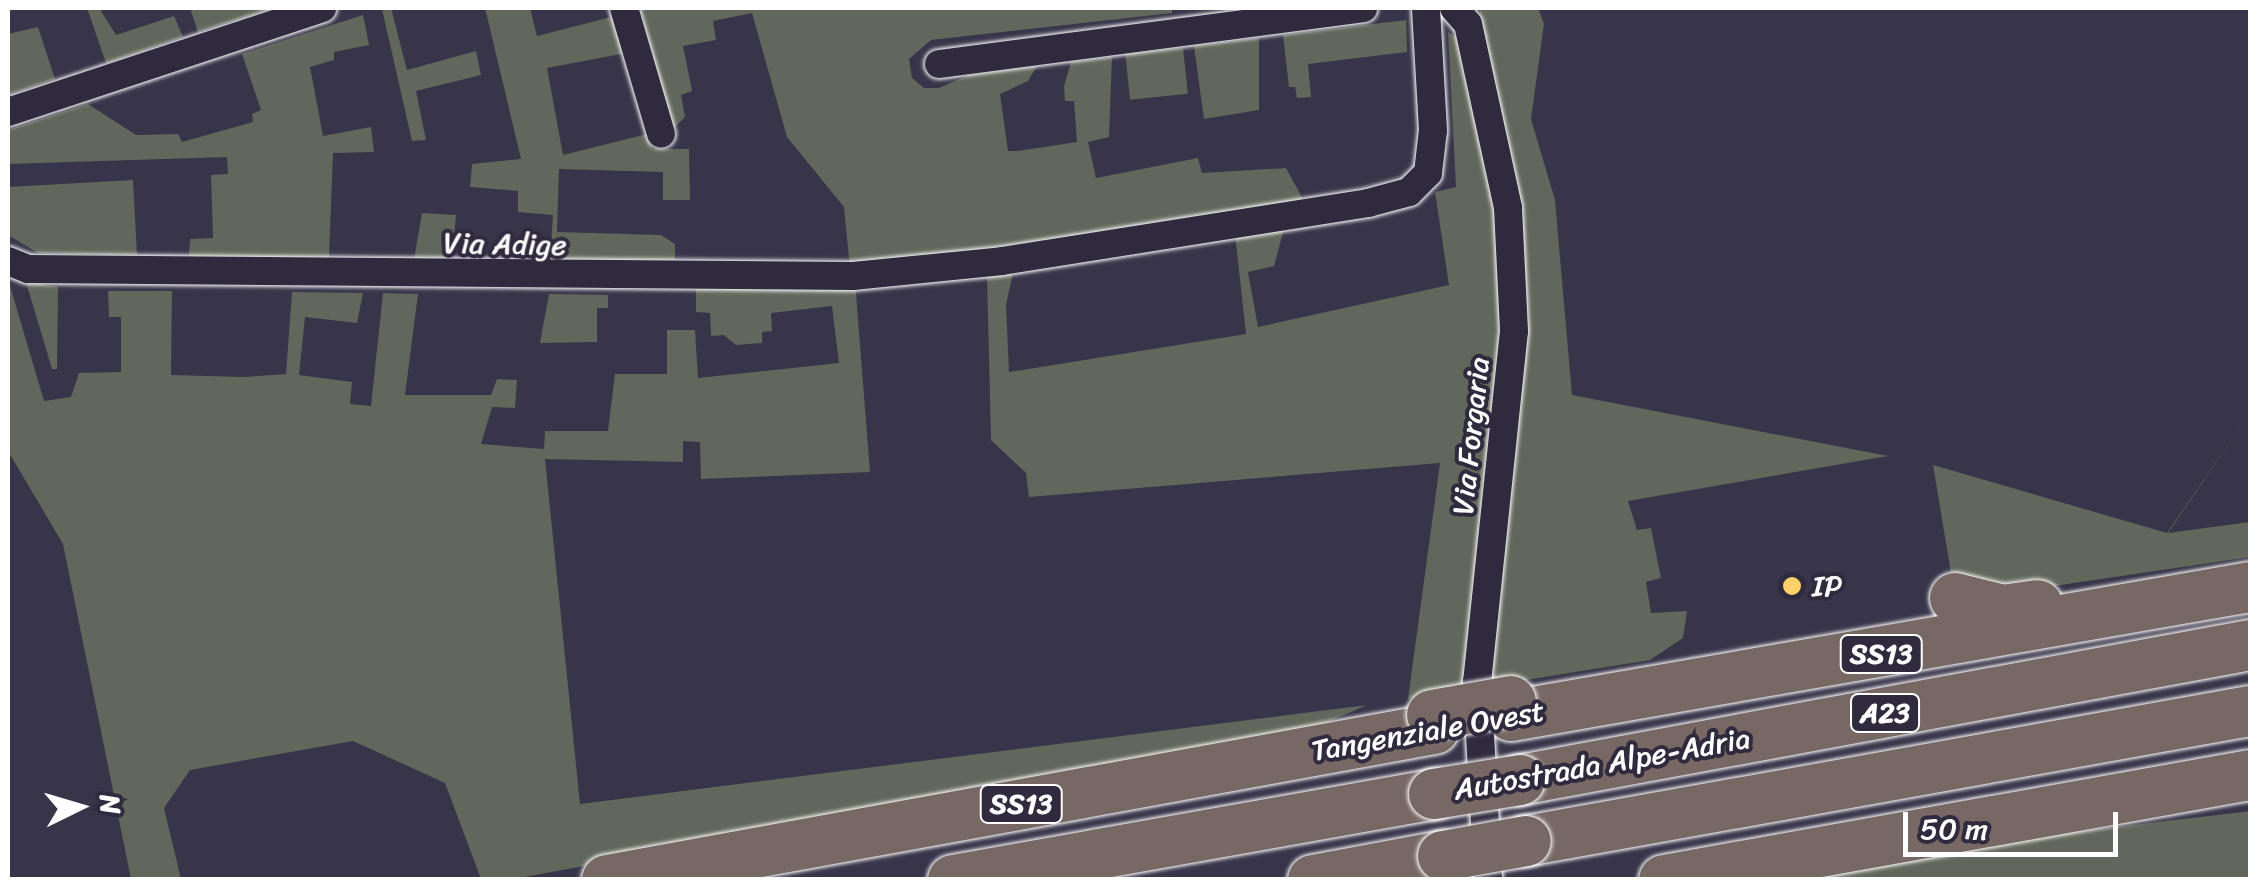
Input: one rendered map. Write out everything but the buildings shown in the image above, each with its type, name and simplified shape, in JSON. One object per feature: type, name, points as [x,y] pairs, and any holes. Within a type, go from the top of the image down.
[{"type":"highway","points":[[1956,598],[2003,610],[2200,576],[2250,579]]},
{"type":"highway","name":"Tangenziale Ovest","points":[[607,880],[1327,748],[1433,722],[2250,587]]},
{"type":"highway","name":"Autostrada Alpe-Adria","points":[[953,880],[2250,646]]},
{"type":"highway","points":[[1511,709],[1652,672]]},
{"type":"highway","name":"Autostrada Alpe-Adria","points":[[1313,880],[2250,711]]},
{"type":"highway","points":[[1664,880],[2250,775]]},
{"type":"street","points":[[8,112],[322,8]]},
{"type":"street","points":[[624,8],[661,134]]},
{"type":"street","points":[[939,64],[1363,8]]},
{"type":"street","name":"Via Adige","points":[[8,262],[48,270],[694,278],[853,276],[1002,260],[1368,203],[1409,192],[1428,173],[1433,130],[1426,8]]},
{"type":"street","name":"Via Forgaria","points":[[1454,8],[1468,24],[1508,208],[1514,331],[1477,681],[1488,880]]},
{"type":"green space","points":[[87,8],[99,8],[116,35],[174,16],[183,37],[106,63]]},
{"type":"green space","points":[[190,8],[273,8],[198,32]]},
{"type":"green space","points":[[391,8],[407,70],[476,51],[481,75],[416,91],[426,140],[412,141],[382,9]]},
{"type":"green space","points":[[485,8],[530,8],[537,36],[615,16],[626,53],[547,68],[563,155],[647,134],[652,149],[689,149],[690,200],[663,200],[663,172],[559,169],[557,232],[661,235],[675,244],[675,264],[550,262],[553,215],[518,212],[518,191],[470,187],[472,164],[521,159]]},
{"type":"green space","points":[[640,8],[1172,8],[1172,13],[931,40],[909,59],[912,78],[924,88],[939,88],[969,75],[1037,66],[1028,81],[1000,94],[1008,151],[1018,151],[1077,142],[1074,101],[1065,101],[1064,86],[1071,62],[1112,57],[1109,137],[1088,142],[1096,178],[1198,158],[1202,173],[1286,168],[1305,203],[850,268],[844,207],[787,137],[752,13],[713,21],[716,40],[683,46],[692,91],[681,95],[685,117],[673,129]]},
{"type":"green space","points":[[1479,8],[1538,8],[1544,24],[1531,119],[1555,200],[1572,395],[1888,456],[1628,501],[1637,530],[1651,528],[1661,578],[1646,582],[1651,613],[1687,611],[1683,638],[1650,660],[1488,686],[1521,207]]},
{"type":"green space","points":[[363,15],[369,45],[334,52],[334,60],[310,67],[323,136],[371,127],[374,152],[333,153],[329,258],[189,256],[190,239],[213,238],[211,175],[228,174],[227,157],[8,164],[8,130],[88,104],[136,135],[178,134],[182,142],[253,122],[252,114],[261,110],[242,54]]},
{"type":"green space","points":[[1406,20],[1407,52],[1308,64],[1311,97],[1297,98],[1295,87],[1289,87],[1283,35]]},
{"type":"green space","points":[[38,27],[55,79],[8,95],[8,34]]},
{"type":"green space","points":[[1448,32],[1459,39],[1495,208],[1503,329],[1464,690],[1408,699],[1440,463],[1029,497],[1026,473],[991,440],[987,275],[1014,268],[1006,305],[1009,372],[1246,334],[1235,234],[1285,225],[1274,266],[1248,272],[1258,327],[1449,285],[1435,192],[1456,187]]},
{"type":"green space","points":[[1259,38],[1259,110],[1204,119],[1194,46]]},
{"type":"green space","points":[[1183,48],[1188,94],[1130,100],[1125,54]]},
{"type":"green space","points":[[133,180],[137,255],[38,253],[8,235],[8,187]]},
{"type":"green space","points":[[422,213],[456,215],[452,260],[414,260]]},
{"type":"green space","points":[[8,279],[44,401],[71,397],[79,373],[121,372],[121,317],[109,317],[108,291],[172,291],[171,375],[244,377],[286,374],[292,292],[363,293],[357,323],[305,317],[299,375],[352,382],[350,404],[371,406],[383,293],[418,294],[405,395],[491,395],[497,379],[517,380],[515,408],[492,407],[481,444],[544,449],[545,431],[608,431],[615,374],[667,374],[667,330],[695,330],[698,378],[839,363],[832,306],[771,313],[772,331],[762,332],[762,343],[736,345],[724,335],[711,336],[710,313],[696,312],[696,288],[855,281],[870,472],[701,479],[700,442],[683,441],[683,462],[545,459],[580,804],[1367,705],[1297,735],[508,880],[481,879],[445,783],[353,741],[190,770],[164,808],[181,879],[131,879],[63,544],[8,451]]},
{"type":"green space","points":[[26,282],[58,287],[57,369],[52,369]]},
{"type":"green space","points":[[549,294],[608,295],[608,308],[597,308],[597,342],[540,343]]},
{"type":"green space","points":[[2250,413],[2168,533],[2250,522],[2250,557],[2006,593],[1952,579],[1933,465],[2167,533]]},
{"type":"green space","points":[[2250,811],[2250,879],[1792,880],[2058,834]]},
{"type":"place","name":"IP","points":[[1792,586]]}]
